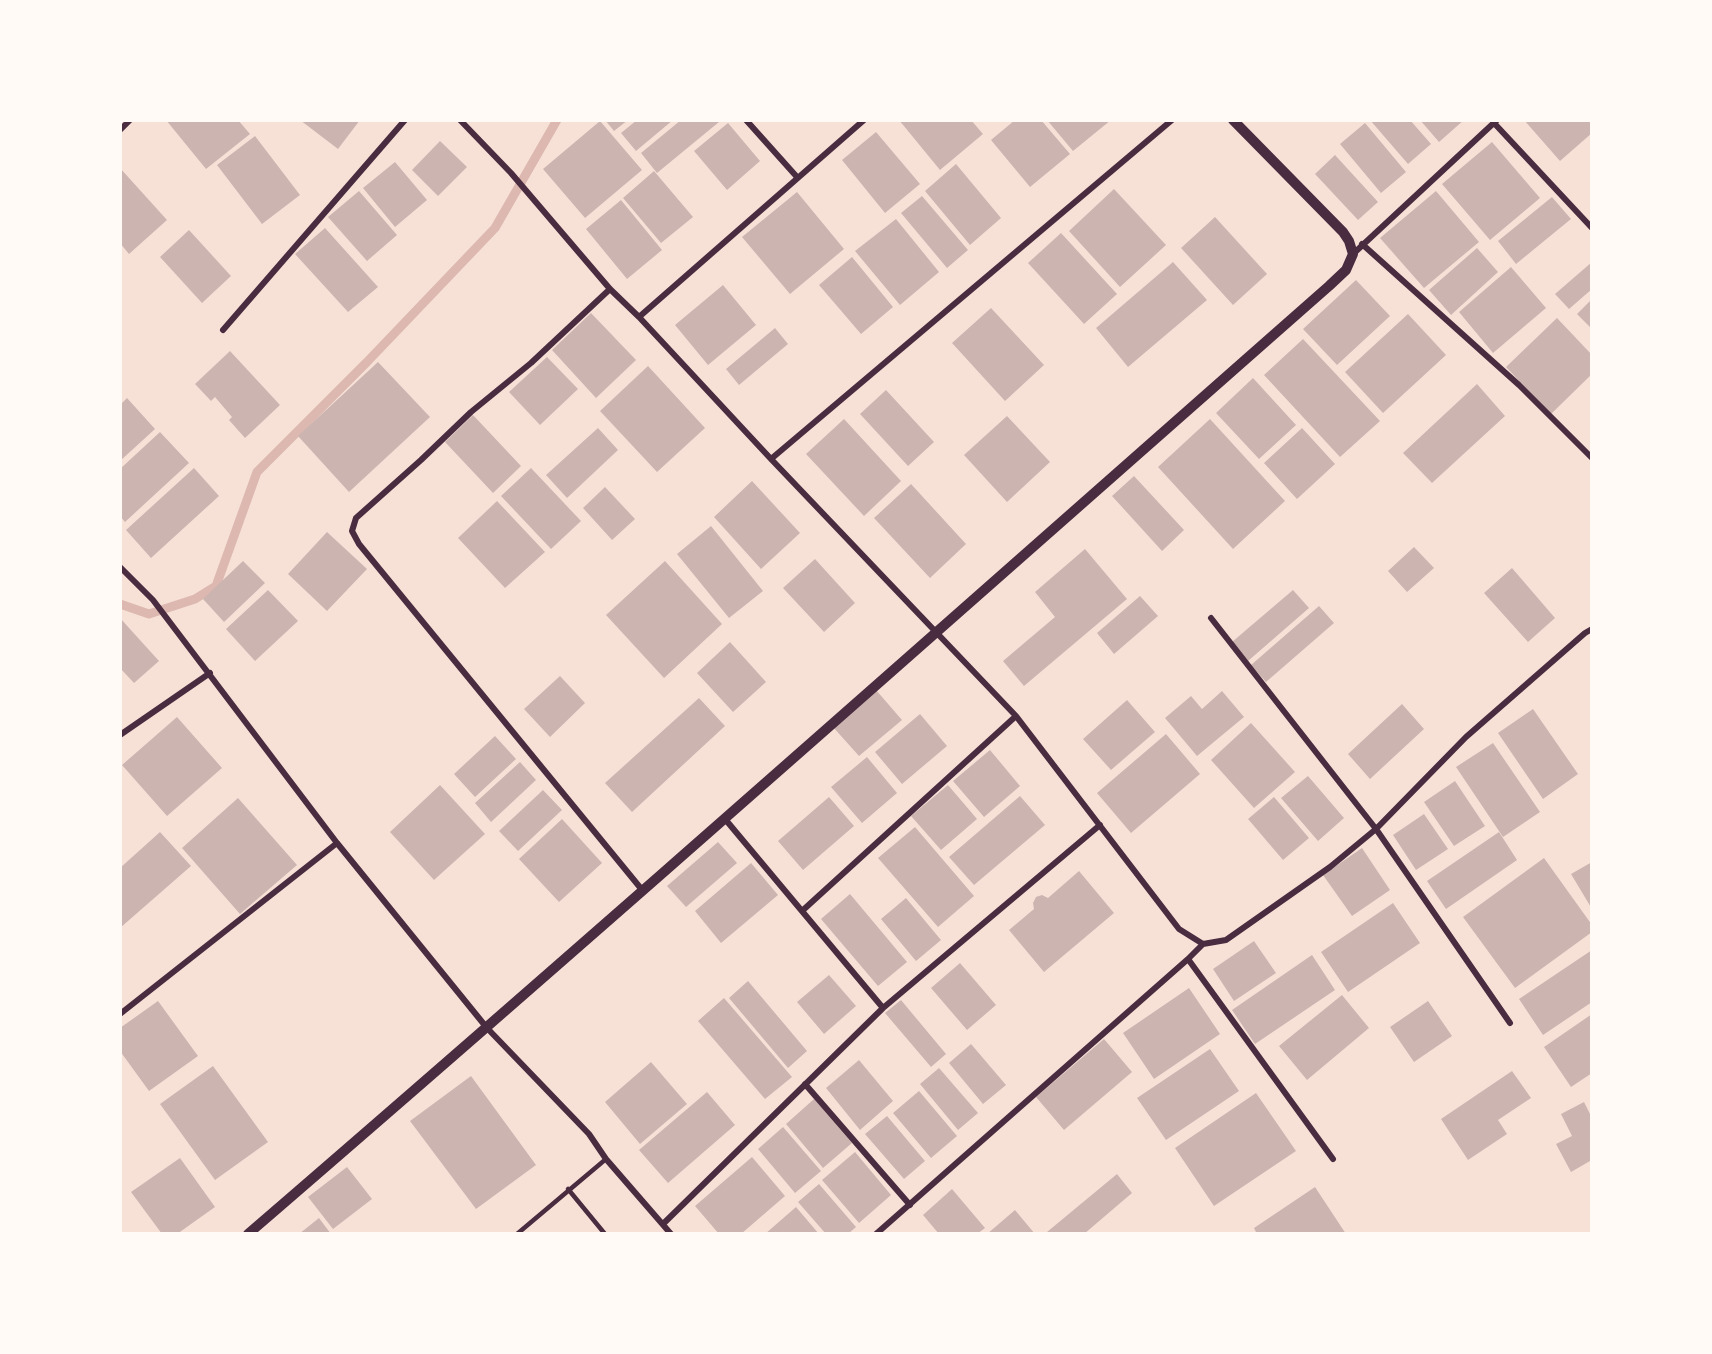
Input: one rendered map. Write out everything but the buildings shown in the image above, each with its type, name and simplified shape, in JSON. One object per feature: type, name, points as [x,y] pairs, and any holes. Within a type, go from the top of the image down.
[{"type":"street","points":[[120,130],[130,120]]},
{"type":"street","points":[[223,330],[405,120]]},
{"type":"street","points":[[460,120],[512,173],[610,289],[1016,716],[1179,929],[1203,944]]},
{"type":"street","points":[[746,120],[797,177]]},
{"type":"street","points":[[639,317],[864,120]]},
{"type":"street","points":[[771,459],[1172,120]]},
{"type":"street","points":[[1233,120],[1343,232],[1353,254]]},
{"type":"street","points":[[248,1234],[487,1028],[1329,286],[1346,270],[1353,254],[1362,244],[1495,121],[1592,228]]},
{"type":"street","points":[[1362,244],[1520,385],[1592,458]]},
{"type":"street","points":[[610,289],[531,363],[471,412],[422,460],[356,518],[352,531],[366,553],[643,891]]},
{"type":"street","points":[[120,567],[153,600],[337,843],[487,1028],[589,1134],[606,1159],[671,1234]]},
{"type":"street","points":[[1211,618],[1376,829],[1510,1023]]},
{"type":"street","points":[[876,1234],[1203,944],[1226,940],[1330,867],[1376,829],[1466,737],[1592,629]]},
{"type":"street","points":[[120,735],[210,673]]},
{"type":"street","points":[[802,911],[1016,716]]},
{"type":"street","points":[[725,819],[883,1008]]},
{"type":"street","points":[[663,1224],[883,1008],[1100,825]]},
{"type":"street","points":[[120,1014],[337,843]]},
{"type":"street","points":[[1188,959],[1333,1159]]},
{"type":"street","points":[[805,1084],[910,1205]]},
{"type":"lane","points":[[517,1234],[606,1159]]},
{"type":"lane","points":[[568,1189],[605,1234]]},
{"type":"waterway","points":[[120,604],[149,614],[195,599],[216,586],[257,472],[367,362],[495,228],[557,120]]}]
